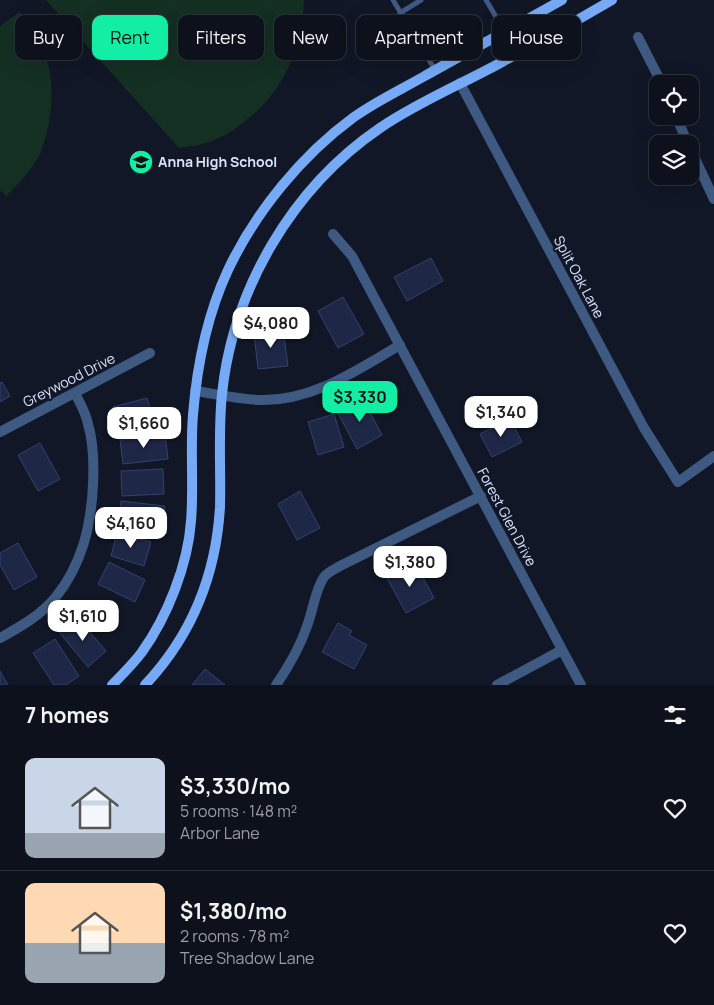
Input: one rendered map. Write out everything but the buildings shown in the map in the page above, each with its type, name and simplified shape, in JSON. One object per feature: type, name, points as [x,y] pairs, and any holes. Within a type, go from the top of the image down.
[{"type":"street","points":[[535,15],[562,0]]},
{"type":"street","points":[[145,685],[160,669],[180,639],[196,611],[208,578],[216,543],[220,506],[219,450],[222,395],[226,366],[248,291],[266,254],[289,218],[318,182],[348,153],[380,128],[612,0]]},
{"type":"street","points":[[638,37],[657,75]]},
{"type":"street","points":[[112,685],[142,652],[155,631],[180,576],[191,524],[193,418],[195,391],[202,349],[208,324],[225,278],[240,248],[272,198],[297,168],[333,134],[368,109],[492,39]]},
{"type":"street","name":"Split Oak Lane","points":[[460,83],[644,428],[678,482],[714,456]]},
{"type":"street","points":[[699,167],[714,199]]},
{"type":"street","name":"Forest Glen Drive","points":[[333,234],[352,256],[581,685]]},
{"type":"street","points":[[195,391],[259,400],[288,398],[316,390],[344,377],[400,345]]},
{"type":"street","name":"Greywood Drive","points":[[0,432],[150,354]]},
{"type":"street","points":[[0,638],[29,620],[55,598],[76,567],[84,547],[92,504],[93,450],[88,423],[75,393]]},
{"type":"street","points":[[276,685],[301,643],[321,583],[326,575],[340,566],[481,496]]},
{"type":"street","points":[[497,685],[562,650]]},
{"type":"lane","points":[[393,0],[435,70]]},
{"type":"lane","points":[[400,13],[421,0]]},
{"type":"lane","points":[[486,0],[495,15]]},
{"type":"green space","points":[[46,0],[304,0],[302,15],[274,15],[274,60],[291,60],[288,69],[269,98],[257,111],[227,134],[205,143],[179,148],[100,60],[168,60],[168,15],[92,15],[92,51],[82,40],[82,15],[59,15]]},
{"type":"green space","points":[[15,16],[15,60],[47,60],[52,96],[48,129],[40,154],[25,176],[6,196],[0,190],[0,26]]},
{"type":"place","name":"Anna High School","points":[[141,162]]}]
